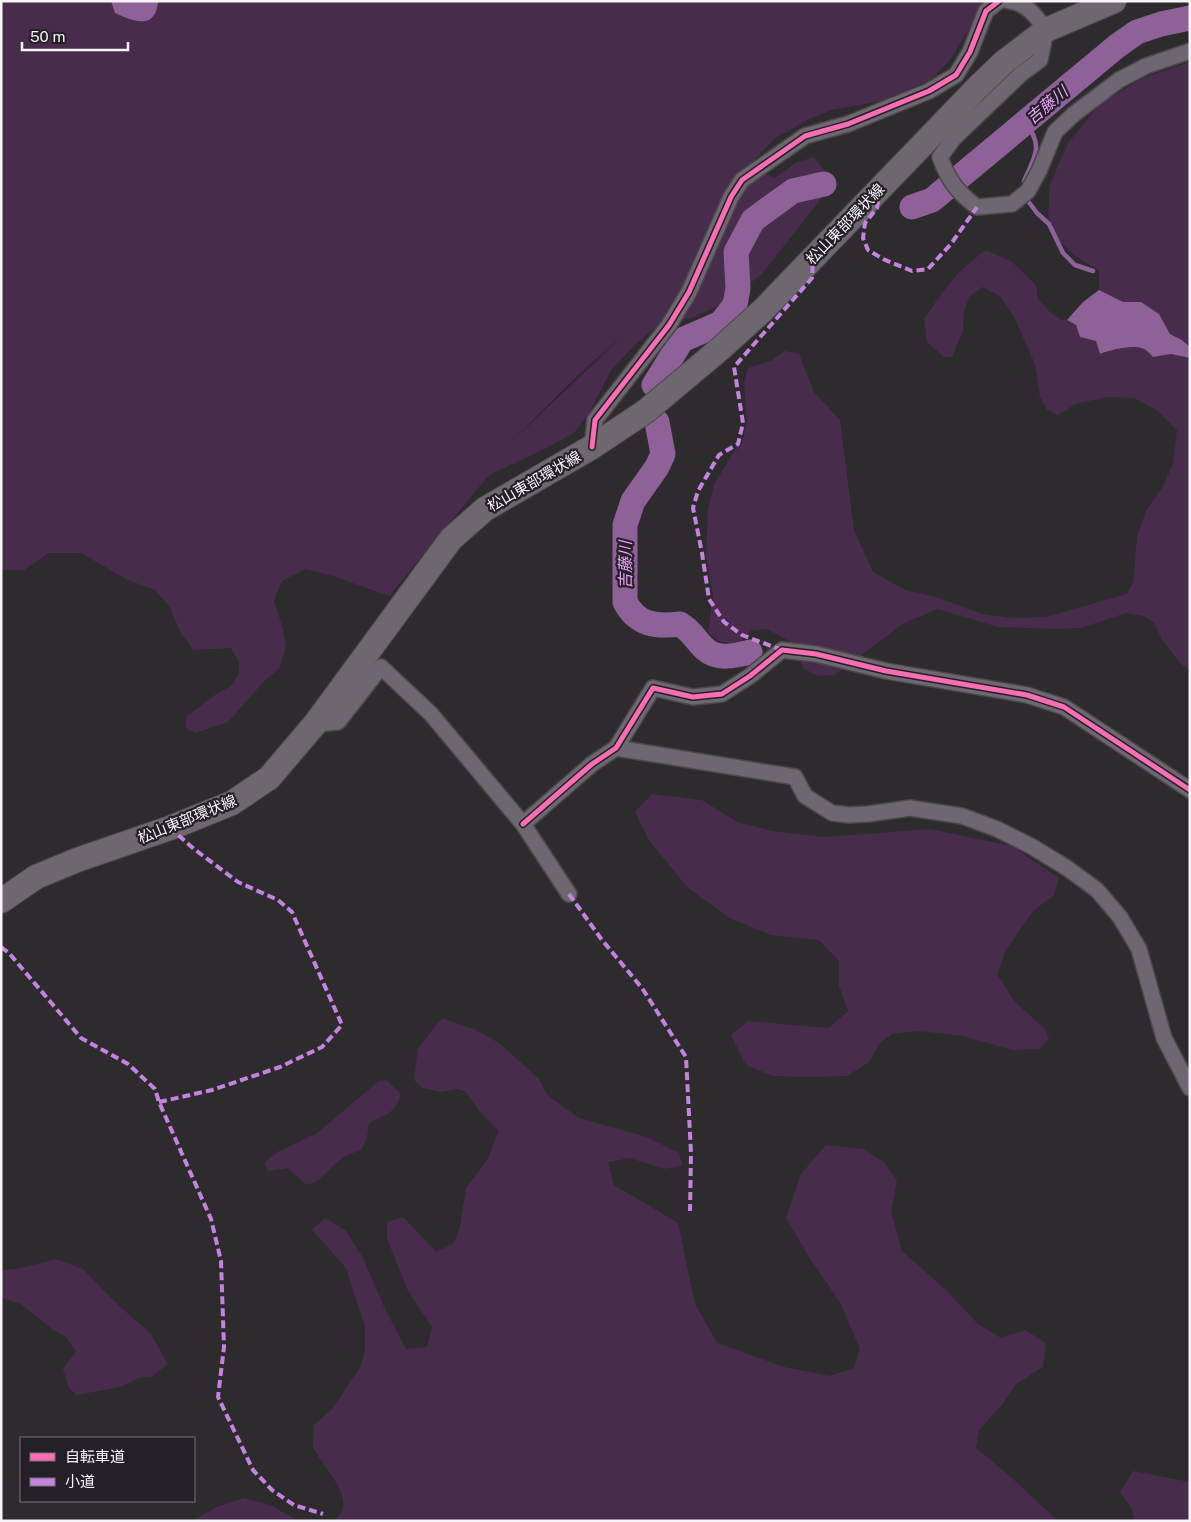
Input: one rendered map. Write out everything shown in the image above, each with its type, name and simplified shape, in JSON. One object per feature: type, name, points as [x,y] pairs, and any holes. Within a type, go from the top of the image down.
[{"type":"main road","name":"松山東部環状線","points":[[1,901],[36,877],[232,803],[269,778],[316,724],[451,539],[485,509],[592,447],[646,411],[741,330],[768,304],[1004,62],[1046,30],[1114,1]]},
{"type":"street","points":[[592,447],[595,420],[669,325],[689,292],[731,197],[742,180],[805,136],[857,120],[929,91],[956,75],[970,52],[986,11],[999,1]]},
{"type":"street","points":[[1009,1],[1017,2],[1032,11],[1046,30],[1040,60],[1021,74],[954,138],[940,157],[946,174],[961,195],[977,207],[1012,204],[1028,191],[1039,172],[1055,132],[1074,114],[1119,80],[1146,66],[1190,51]]},
{"type":"street","points":[[523,824],[592,764],[616,748],[653,688],[693,697],[722,694],[750,676],[782,650],[816,654],[886,671],[1027,695],[1064,706],[1190,790]]},
{"type":"street","points":[[316,724],[338,722],[381,667],[431,714],[523,824],[569,894]]},
{"type":"street","points":[[616,748],[795,777],[805,796],[832,813],[849,815],[868,814],[910,808],[962,816],[996,829],[1031,846],[1067,868],[1097,890],[1120,917],[1139,949],[1164,1038],[1190,1088]]},
{"type":"shaded area","points":[[1,1],[986,1],[950,60],[930,80],[881,101],[831,110],[805,121],[774,139],[755,159],[763,173],[775,178],[795,163],[814,157],[824,170],[821,199],[761,275],[722,304],[692,318],[662,321],[611,370],[589,413],[574,433],[489,475],[389,596],[333,576],[305,569],[282,581],[274,600],[283,629],[286,647],[279,669],[264,681],[228,722],[195,733],[186,728],[186,717],[215,695],[231,686],[239,673],[239,662],[231,648],[193,650],[181,633],[169,606],[155,590],[128,580],[81,553],[49,553],[24,570],[1,570]],"holes":[[[625,334],[507,446],[577,376]]]},
{"type":"shaded area","points":[[111,1],[158,1],[156,10],[149,20],[136,21],[115,13]]},
{"type":"shaded area","points":[[1190,62],[1190,347],[1182,340],[1170,334],[1159,314],[1141,302],[1123,302],[1099,290],[1099,271],[1074,255],[1056,238],[1048,215],[1050,184],[1068,143],[1101,103],[1143,78]]},
{"type":"shaded area","points":[[986,250],[1011,261],[1036,285],[1038,299],[1050,312],[1061,320],[1067,320],[1076,325],[1080,337],[1096,341],[1100,354],[1116,349],[1134,347],[1145,350],[1153,357],[1171,354],[1190,358],[1190,670],[1181,664],[1162,640],[1154,623],[1143,616],[1126,613],[1081,628],[1056,629],[998,627],[938,609],[904,623],[835,675],[819,676],[804,669],[791,642],[767,629],[752,630],[736,645],[719,641],[708,633],[713,596],[706,556],[708,509],[714,485],[731,456],[742,443],[747,423],[744,383],[748,368],[770,361],[785,351],[799,354],[814,392],[840,420],[854,530],[873,572],[905,590],[936,597],[982,614],[1011,618],[1046,617],[1127,594],[1133,582],[1137,537],[1146,511],[1162,488],[1173,464],[1177,430],[1158,411],[1134,398],[1106,397],[1076,404],[1058,415],[1047,410],[1040,397],[1035,364],[1014,317],[1000,296],[982,287],[969,297],[964,311],[963,331],[952,357],[944,357],[927,342],[924,319],[959,273]]},
{"type":"shaded area","points":[[1099,290],[1123,302],[1141,302],[1159,314],[1170,334],[1182,340],[1190,347],[1190,358],[1171,354],[1153,357],[1145,350],[1134,347],[1116,349],[1100,354],[1096,341],[1080,337],[1076,325],[1067,320],[1083,302]]},
{"type":"shaded area","points":[[652,794],[702,800],[737,822],[773,831],[824,837],[930,829],[1012,846],[1059,878],[1054,895],[1033,911],[1006,950],[997,974],[1015,1002],[1045,1029],[1049,1039],[1039,1049],[1012,1050],[963,1036],[919,1031],[892,1034],[880,1043],[869,1062],[847,1076],[773,1076],[746,1065],[731,1035],[748,1021],[829,1028],[848,1011],[839,986],[839,961],[819,940],[771,935],[730,918],[687,887],[649,840],[635,812]]},
{"type":"shaded area","points":[[442,1018],[476,1030],[499,1043],[539,1079],[547,1095],[579,1118],[647,1137],[679,1153],[682,1165],[664,1169],[630,1158],[608,1162],[614,1185],[678,1223],[695,1304],[717,1343],[784,1367],[830,1376],[854,1368],[860,1349],[841,1304],[809,1257],[786,1218],[801,1174],[826,1145],[863,1149],[883,1161],[897,1180],[891,1212],[902,1251],[946,1290],[978,1324],[1001,1338],[1025,1330],[1046,1343],[1043,1367],[1016,1384],[1002,1405],[979,1430],[976,1448],[1012,1478],[1058,1521],[333,1521],[341,1513],[343,1505],[342,1495],[338,1485],[314,1449],[314,1425],[333,1408],[360,1367],[365,1352],[365,1326],[346,1268],[312,1230],[325,1218],[346,1231],[363,1258],[385,1309],[406,1349],[427,1347],[432,1327],[408,1291],[387,1239],[387,1222],[403,1217],[436,1252],[454,1243],[460,1226],[466,1188],[487,1160],[499,1131],[479,1111],[466,1092],[458,1089],[440,1092],[423,1088],[414,1080],[418,1048]]},
{"type":"shaded area","points":[[386,1080],[401,1094],[392,1111],[369,1123],[367,1138],[361,1150],[341,1159],[318,1180],[306,1185],[288,1168],[268,1171],[265,1162],[279,1151],[316,1134],[379,1081]]},
{"type":"shaded area","points":[[56,1259],[83,1269],[115,1302],[151,1334],[168,1364],[151,1377],[139,1378],[120,1387],[77,1395],[69,1388],[63,1369],[76,1351],[66,1337],[52,1329],[21,1304],[1,1298],[1,1270],[17,1269]]},
{"type":"shaded area","points":[[1133,1471],[1190,1482],[1190,1521],[1134,1521],[1132,1509],[1120,1492]]},
{"type":"shaded area","points":[[244,1498],[272,1506],[298,1521],[192,1521],[217,1507]]},
{"type":"waterway","name":"吉藤川","points":[[912,207],[932,200],[1117,46],[1137,32],[1161,24],[1190,18]]},
{"type":"waterway","points":[[1024,181],[1036,151],[1031,130],[1025,122]]},
{"type":"waterway","name":"吉藤川","points":[[654,385],[682,340],[721,323],[735,305],[738,288],[736,252],[753,220],[793,191],[824,184]]},
{"type":"waterway","points":[[1028,201],[1049,224],[1063,253],[1075,265],[1093,271]]},
{"type":"waterway","name":"吉藤川","points":[[657,422],[663,454],[657,467],[633,501],[625,525],[625,602],[635,616],[648,623],[663,625],[680,624],[705,649],[715,655],[732,656],[750,652]]},
{"type":"marked path","points":[[880,189],[877,208],[865,223],[863,238],[868,250],[883,259],[912,271],[928,269],[951,244],[977,207]]},
{"type":"marked path","points":[[782,650],[742,635],[724,622],[709,599],[693,508],[698,491],[719,455],[738,444],[743,423],[734,367],[812,278],[813,258]]},
{"type":"marked path","points":[[159,1102],[212,1090],[280,1067],[322,1047],[342,1025],[292,912],[278,900],[238,882],[194,849],[170,828]]},
{"type":"marked path","points":[[569,894],[602,940],[642,988],[686,1057],[691,1153],[690,1211]]},
{"type":"marked path","points":[[1,947],[9,953],[81,1038],[128,1064],[155,1089],[211,1219],[221,1261],[224,1347],[218,1397],[253,1470],[272,1490],[294,1505],[323,1514]]},
{"type":"cycle path","points":[[592,447],[595,420],[669,325],[689,292],[731,197],[742,180],[805,136],[848,124],[929,91],[956,75],[970,52],[986,11],[999,1]]},
{"type":"cycle path","points":[[523,824],[592,764],[616,748],[653,688],[693,697],[722,694],[750,676],[782,650],[816,654],[886,671],[1027,695],[1064,707],[1190,790]]}]
